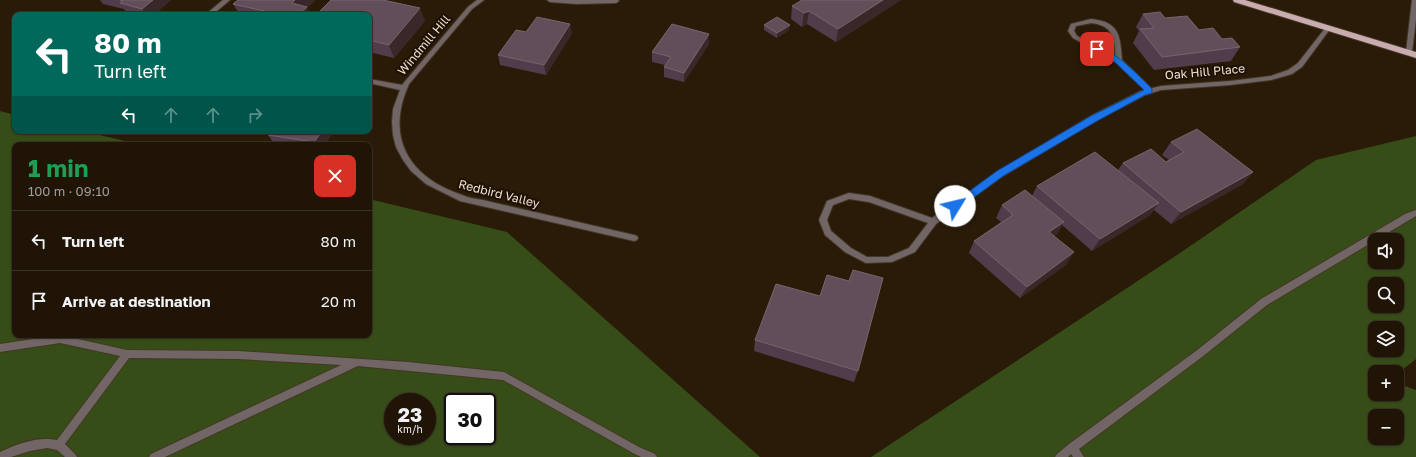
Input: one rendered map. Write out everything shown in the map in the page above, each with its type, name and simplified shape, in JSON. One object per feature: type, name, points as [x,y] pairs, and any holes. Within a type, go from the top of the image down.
[{"type":"main road","points":[[1237,0],[1412,54]]},
{"type":"street","points":[[212,12],[227,0]]},
{"type":"street","name":"Windmill Hill","points":[[403,88],[470,8],[481,0]]},
{"type":"street","points":[[550,0],[571,2],[616,1]]},
{"type":"street","points":[[1412,54],[1415,0]]},
{"type":"street","points":[[1119,61],[1117,36],[1110,28],[1093,20],[1080,22],[1073,25],[1071,31],[1075,37],[1119,61],[1150,91]]},
{"type":"street","name":"Oak Hill Place","points":[[933,222],[870,199],[849,196],[830,203],[823,220],[828,233],[848,250],[866,260],[889,260],[912,250],[933,222],[1000,174],[1094,118],[1143,93],[1150,91],[1189,85],[1230,83],[1271,78],[1290,72],[1300,65],[1328,28]]},
{"type":"street","points":[[372,82],[403,88]]},
{"type":"street","name":"Redbird Valley","points":[[403,88],[398,101],[394,122],[398,142],[408,162],[424,179],[433,185],[460,198],[634,238]]},
{"type":"street","points":[[1060,457],[1199,354],[1264,302],[1408,216],[1416,213]]},
{"type":"street","points":[[0,348],[60,339],[127,354],[238,355],[408,366],[504,376],[636,450],[652,457]]},
{"type":"street","points":[[59,446],[127,354]]},
{"type":"street","points":[[154,457],[357,362]]},
{"type":"street","points":[[1,457],[28,446],[48,444],[59,446],[72,457]]},
{"type":"street","points":[[1072,447],[1079,457]]},
{"type":"green space","points":[[0,111],[12,114],[12,134],[96,134],[129,142],[12,142],[12,338],[372,338],[372,200],[507,232],[760,457],[0,457]]},
{"type":"green space","points":[[1416,136],[1416,359],[1404,368],[1404,365],[1368,365],[1368,401],[1404,401],[1404,386],[1416,390],[1416,457],[871,457],[1180,253],[1316,160]]},
{"type":"building","points":[[120,0],[153,0],[142,9],[120,3],[123,1]]},
{"type":"building","points":[[238,0],[295,0],[292,3],[307,7],[301,12],[263,12],[264,11],[233,4]]},
{"type":"building","points":[[331,0],[383,0],[420,8],[389,45],[372,41],[372,12],[319,12]]},
{"type":"building","points":[[802,0],[883,0],[838,29],[809,11],[804,13],[792,6]]},
{"type":"building","points":[[1160,12],[1165,18],[1187,16],[1199,30],[1213,28],[1222,39],[1232,38],[1240,47],[1162,57],[1140,29],[1154,28],[1143,14]]},
{"type":"building","points":[[537,17],[570,24],[544,65],[498,55],[516,30],[526,32]]},
{"type":"building","points":[[777,17],[790,25],[777,33],[764,25]]},
{"type":"building","points":[[672,24],[709,34],[684,73],[664,67],[671,57],[652,52]]},
{"type":"building","points":[[1197,129],[1253,172],[1181,212],[1123,163],[1151,149],[1166,162],[1184,152],[1171,142]]},
{"type":"building","points":[[269,134],[320,134],[314,142],[268,135]]},
{"type":"building","points":[[1095,152],[1159,203],[1100,239],[1037,186]]},
{"type":"building","points":[[1025,190],[1064,222],[1049,232],[1074,252],[1027,287],[974,241],[1013,215],[1002,205]]},
{"type":"building","points":[[853,270],[883,278],[858,371],[755,340],[776,284],[820,296],[827,275],[849,281]]},
{"type":"route","points":[[955,206],[1000,174],[1094,118],[1143,93],[1150,91],[1119,61],[1097,49]]}]
